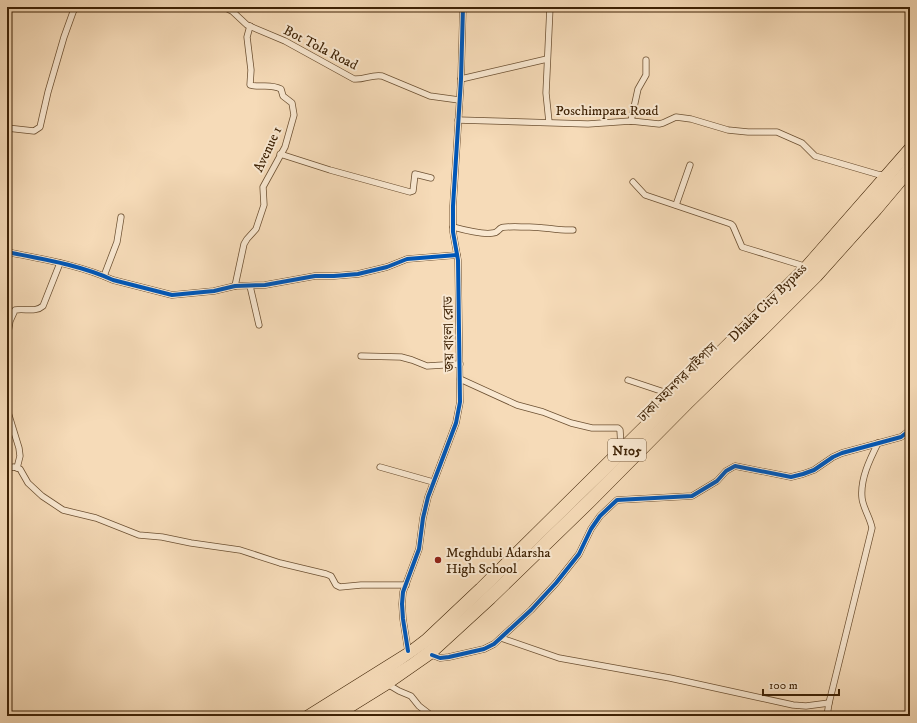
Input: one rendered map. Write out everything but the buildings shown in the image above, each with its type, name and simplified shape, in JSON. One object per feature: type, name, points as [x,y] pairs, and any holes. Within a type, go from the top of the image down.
[{"type":"highway","name":"ঢাকা মহানগর বাইপাস","points":[[315,716],[373,680],[429,640],[483,590],[808,270],[871,200],[910,152]]},
{"type":"highway","name":"Dhaka City Bypass","points":[[327,716],[410,664],[433,646],[490,594],[590,498],[814,274],[875,206],[910,164]]},
{"type":"main road","points":[[304,716],[408,651],[425,638],[479,587],[804,266],[910,145]]},
{"type":"main road","points":[[339,716],[389,685],[432,655],[492,600],[588,508],[690,404],[818,278],[908,178]]},
{"type":"street","points":[[7,128],[34,131],[40,127],[48,92],[68,24],[76,7]]},
{"type":"street","name":"জয় বাংলা রোড","points":[[408,651],[402,604],[403,592],[419,549],[424,514],[433,482],[458,417],[461,395],[457,255],[453,227],[453,206],[461,79],[463,7]]},
{"type":"street","points":[[549,122],[546,98],[550,7]]},
{"type":"street","name":"Bot Tola Road","points":[[227,8],[250,26],[285,41],[354,79],[374,75],[382,76],[430,96],[459,100]]},
{"type":"street","name":"Avenue 1","points":[[235,286],[244,244],[246,239],[256,229],[264,209],[263,187],[285,147],[294,115],[291,100],[282,96],[282,90],[280,88],[271,85],[250,85],[250,62],[247,40],[250,26]]},
{"type":"street","points":[[461,79],[547,59]]},
{"type":"street","points":[[631,121],[638,89],[646,75],[646,60]]},
{"type":"street","name":"Poschimpara Road","points":[[458,120],[588,124],[631,121],[659,124],[676,116],[741,132],[777,132],[802,143],[815,156],[880,175],[886,174]]},
{"type":"street","points":[[280,154],[330,170],[410,192],[413,191],[415,174],[431,178]]},
{"type":"street","points":[[676,205],[690,166]]},
{"type":"street","points":[[633,182],[645,195],[731,224],[742,247],[804,266]]},
{"type":"street","points":[[104,276],[117,242],[121,217]]},
{"type":"street","points":[[453,227],[493,234],[498,232],[501,228],[513,227],[535,227],[560,231],[573,230]]},
{"type":"street","points":[[7,252],[60,263],[113,280],[169,295],[214,291],[235,286],[265,285],[315,276],[358,274],[407,259],[457,255]]},
{"type":"street","points":[[7,339],[10,321],[15,310],[40,310],[43,306],[60,263]]},
{"type":"street","points":[[250,286],[259,325]]},
{"type":"street","points":[[360,356],[401,357],[427,366],[460,364]]},
{"type":"street","points":[[460,379],[517,405],[543,412],[571,424],[592,428],[618,428],[620,430],[621,447]]},
{"type":"street","points":[[628,380],[674,394]]},
{"type":"street","points":[[7,410],[20,448],[17,468]]},
{"type":"street","points":[[432,655],[445,658],[484,649],[494,644],[544,597],[556,583],[579,554],[591,529],[600,516],[617,500],[692,496],[717,481],[726,471],[735,466],[778,476],[797,476],[814,470],[833,457],[842,453],[901,437],[910,430]]},
{"type":"street","points":[[827,716],[829,702],[872,528],[862,497],[863,484],[868,464],[878,443]]},
{"type":"street","points":[[380,467],[433,482]]},
{"type":"street","points":[[7,468],[20,469],[28,484],[34,490],[63,510],[96,518],[130,532],[146,536],[162,536],[191,543],[247,551],[280,563],[326,574],[333,579],[336,585],[340,587],[361,585],[406,585]]},
{"type":"street","points":[[501,638],[559,658],[670,678],[793,705],[806,706],[829,702]]},
{"type":"street","points":[[389,685],[411,696],[419,706],[432,716]]},
{"type":"cycle path","points":[[408,651],[403,619],[403,592],[419,549],[423,518],[428,497],[456,423],[460,402],[458,260],[453,232],[453,206],[461,79],[463,7]]},
{"type":"cycle path","points":[[7,252],[74,266],[113,280],[172,295],[214,291],[235,286],[265,285],[315,276],[358,274],[387,267],[407,259],[457,255]]},
{"type":"cycle path","points":[[432,655],[440,658],[449,657],[484,649],[494,644],[531,610],[556,583],[579,554],[591,529],[600,516],[617,500],[692,496],[717,481],[726,471],[735,466],[791,477],[814,470],[833,457],[842,453],[901,437],[910,430]]},
{"type":"place","name":"Meghdubi Adarsha High School","points":[[438,560]]}]
